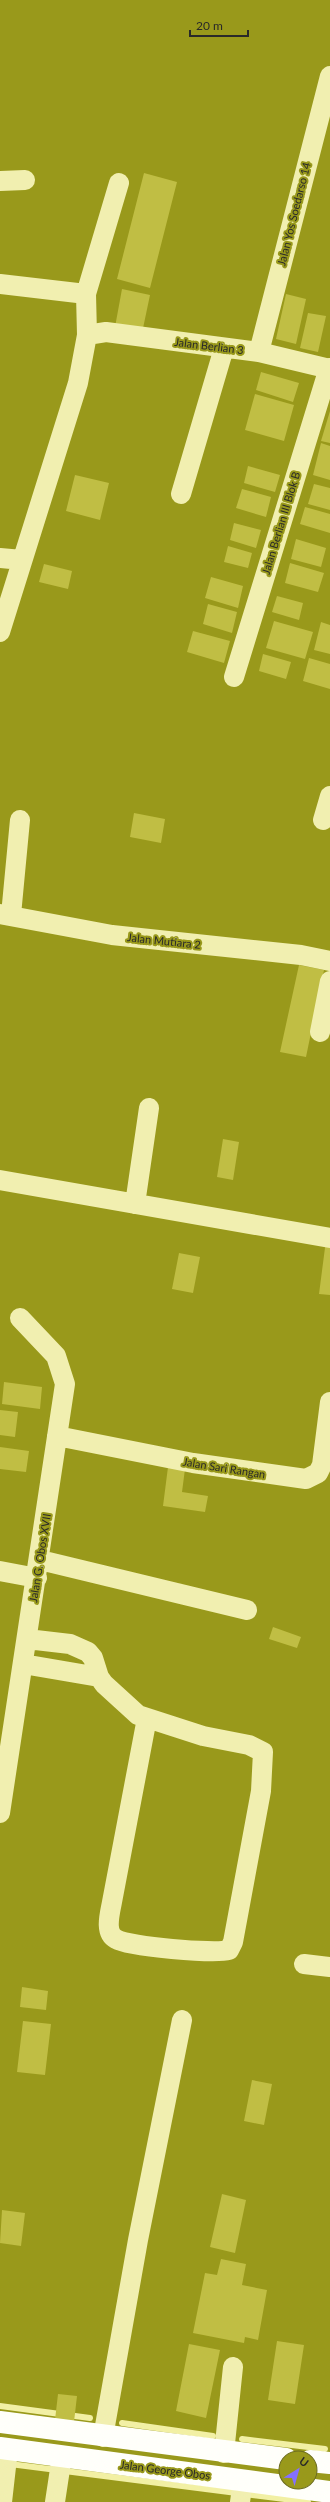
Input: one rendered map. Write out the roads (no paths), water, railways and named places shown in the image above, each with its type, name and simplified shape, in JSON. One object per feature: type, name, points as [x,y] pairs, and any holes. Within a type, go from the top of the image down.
[{"type":"main road","points":[[0,2422],[224,2453],[278,2458]]},
{"type":"main road","name":"Jalan George Obos","points":[[4,2449],[330,2492]]},
{"type":"main road","points":[[318,2462],[330,2463]]},
{"type":"street","name":"Jalan Yos Soedarso 14","points":[[259,352],[330,76]]},
{"type":"street","points":[[0,181],[25,180]]},
{"type":"street","points":[[0,632],[78,383],[87,335],[86,294],[119,183]]},
{"type":"street","points":[[0,284],[86,294]]},
{"type":"street","name":"Jalan Berlian 3","points":[[87,335],[106,332],[259,352],[329,368]]},
{"type":"street","points":[[181,494],[224,348]]},
{"type":"street","name":"Jalan Berlian III Blok B","points":[[234,678],[329,368]]},
{"type":"street","points":[[0,558],[22,560]]},
{"type":"street","points":[[323,820],[330,796]]},
{"type":"street","points":[[5,914],[20,820]]},
{"type":"street","name":"Jalan Mutiara 2","points":[[5,914],[112,935],[301,955],[330,961]]},
{"type":"street","points":[[320,1032],[330,981]]},
{"type":"street","points":[[135,1204],[149,1108]]},
{"type":"street","points":[[0,1180],[330,1238]]},
{"type":"street","name":"Jalan G. Obos XVII","points":[[0,1806],[38,1569],[65,1384],[62,1370],[56,1356],[20,1318]]},
{"type":"street","name":"Jalan Sari Rangan","points":[[57,1436],[193,1463],[306,1479],[318,1474],[322,1465],[330,1402]]},
{"type":"street","points":[[0,1571],[38,1569],[247,1610]]},
{"type":"street","points":[[27,1639],[80,1647],[93,1658],[99,1677],[114,1695],[138,1715],[203,1736],[249,1745],[263,1752],[261,1791],[233,1942],[229,1950],[212,1952],[138,1944],[116,1940],[111,1934],[109,1924],[112,1902],[147,1718]]},
{"type":"street","points":[[23,1664],[99,1677]]},
{"type":"street","points":[[304,1964],[330,1967]]},
{"type":"street","points":[[103,2437],[138,2240],[182,2020]]},
{"type":"street","points":[[224,2453],[233,2367]]},
{"type":"street","points":[[2,2502],[4,2449]]},
{"type":"street","points":[[54,2502],[62,2456]]},
{"type":"street","points":[[240,2502],[243,2480]]},
{"type":"waterway","points":[[0,2406],[90,2418]]},
{"type":"waterway","points":[[122,2423],[213,2436]]},
{"type":"waterway","points":[[242,2439],[325,2449]]},
{"type":"waterway","points":[[10,2464],[308,2502]]}]
